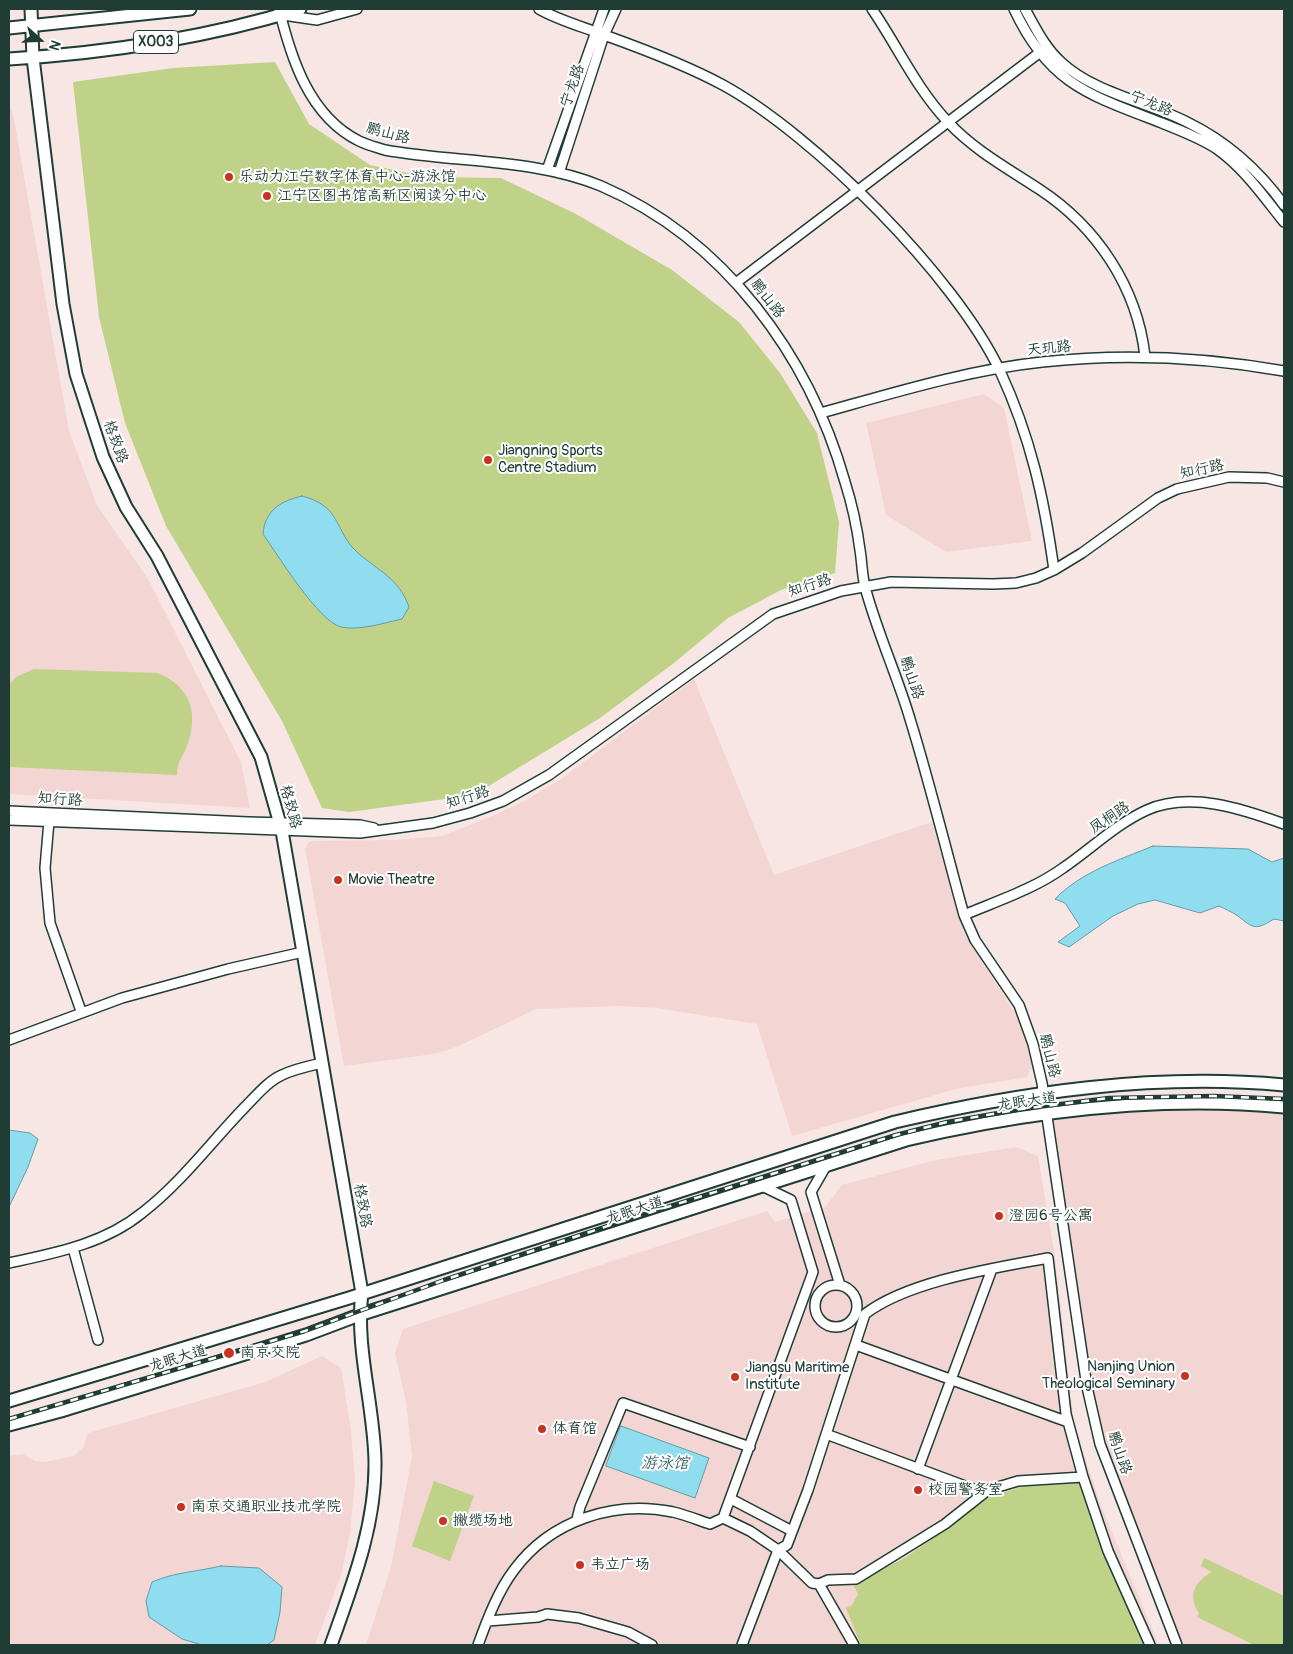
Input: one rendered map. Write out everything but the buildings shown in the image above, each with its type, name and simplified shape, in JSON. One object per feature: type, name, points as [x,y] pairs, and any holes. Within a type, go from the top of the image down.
[{"type":"main road","name":"格致路","points":[[31,9],[34,58],[63,304],[76,374],[103,457],[126,507],[157,556],[242,718],[260,757],[280,827],[303,952],[362,1293],[359,1315],[373,1415],[375,1490],[364,1546],[331,1645]]},
{"type":"main road","name":"X003","points":[[9,28],[190,9]]},
{"type":"main road","name":"X003","points":[[9,59],[34,58],[193,36],[280,12],[300,9]]},
{"type":"main road","name":"龙眠大道","points":[[9,1401],[362,1293],[895,1122],[956,1108],[1043,1093],[1127,1084],[1186,1082],[1284,1085]]},
{"type":"main road","name":"龙眠大道","points":[[9,1424],[62,1411],[287,1341],[359,1315],[906,1140],[966,1126],[1046,1114],[1128,1105],[1197,1103],[1284,1107]]},
{"type":"street","points":[[280,12],[316,20],[357,9]]},
{"type":"street","points":[[539,9],[664,58],[714,80],[759,106],[858,191],[941,284],[964,313],[999,369],[1034,459],[1054,570]]},
{"type":"street","name":"宁龙路","points":[[547,170],[594,32],[604,9]]},
{"type":"street","name":"宁龙路","points":[[559,173],[604,35],[616,9]]},
{"type":"street","points":[[872,9],[920,88],[948,122],[992,160],[1059,204],[1080,222],[1112,260],[1125,286],[1143,335],[1145,356]]},
{"type":"street","name":"宁龙路","points":[[1014,9],[1038,52],[1056,72],[1081,90],[1198,138],[1218,149],[1249,178],[1284,222]]},
{"type":"street","name":"宁龙路","points":[[1025,9],[1047,47],[1061,63],[1096,84],[1186,121],[1227,145],[1259,174],[1284,205]]},
{"type":"street","name":"鹏山路","points":[[280,12],[289,51],[313,98],[343,131],[359,141],[384,150],[559,173],[600,186],[646,210],[685,236],[737,282],[778,336],[804,379],[832,439],[846,485],[865,586],[910,719],[964,916],[975,940],[1019,1005],[1033,1044],[1043,1093],[1093,1417],[1100,1444],[1177,1645]]},
{"type":"street","points":[[737,282],[1047,47]]},
{"type":"street","name":"天玑路","points":[[821,413],[954,378],[1041,362],[1145,356],[1221,361],[1284,371]]},
{"type":"street","name":"知行路","points":[[9,820],[280,827],[360,825],[379,829],[433,823],[470,813],[503,801],[549,775],[773,614],[842,590],[891,582],[1016,583],[1054,570],[1082,553],[1158,498],[1177,489],[1229,477],[1266,478],[1284,482]]},
{"type":"street","name":"凤桐路","points":[[964,916],[1035,885],[1062,869],[1116,829],[1148,809],[1181,803],[1218,804],[1250,812],[1284,824]]},
{"type":"street","name":"知行路","points":[[9,811],[280,827]]},
{"type":"street","points":[[49,821],[45,868],[50,922],[81,1011]]},
{"type":"street","points":[[9,1040],[81,1011],[122,998],[228,969],[303,952]]},
{"type":"street","points":[[9,1263],[73,1248],[117,1230],[142,1214],[165,1194],[261,1090],[280,1075],[322,1063]]},
{"type":"street","points":[[826,1166],[811,1192],[840,1285]]},
{"type":"street","points":[[478,1645],[513,1570],[540,1542],[577,1519],[601,1512],[634,1509],[673,1512],[710,1524],[723,1518],[813,1272],[791,1200],[762,1186]]},
{"type":"street","points":[[73,1248],[98,1340]]},
{"type":"street","points":[[742,1645],[778,1550],[787,1545],[792,1532],[856,1345],[861,1312],[856,1297],[852,1292],[840,1285],[826,1288],[816,1299],[816,1313],[820,1320],[832,1327],[845,1326],[861,1312],[911,1289],[992,1269],[1048,1258],[1068,1422],[1083,1477],[1108,1550],[1150,1645]]},
{"type":"street","points":[[918,1469],[992,1269]]},
{"type":"street","points":[[805,1294],[816,1299]]},
{"type":"street","points":[[856,1345],[1068,1422]]},
{"type":"street","points":[[577,1519],[580,1507],[623,1403],[750,1447]]},
{"type":"street","points":[[826,1434],[984,1493]]},
{"type":"street","points":[[723,1518],[750,1531],[778,1550],[812,1583],[819,1584],[828,1580],[856,1579],[945,1524],[984,1493],[1018,1481],[1083,1477]]},
{"type":"street","points":[[731,1499],[792,1532]]},
{"type":"street","points":[[819,1584],[854,1645]]},
{"type":"street","points":[[488,1621],[538,1617],[547,1614],[571,1617],[628,1632],[652,1645]]},
{"type":"shaded area","points":[[9,106],[13,114],[69,431],[97,505],[148,579],[241,762],[250,808],[9,794]]},
{"type":"shaded area","points":[[984,394],[1004,408],[1032,541],[946,552],[886,515],[866,423]]},
{"type":"shaded area","points":[[694,679],[774,875],[932,822],[964,933],[1020,1021],[1032,1067],[1027,1077],[956,1089],[792,1136],[757,1024],[657,1008],[621,1006],[536,1009],[459,1046],[434,1054],[344,1066],[305,848],[310,841],[394,840],[442,836],[495,815],[528,799],[561,779]]},
{"type":"shaded area","name":"Nanjing Union Theological Seminary","points":[[1128,1105],[1284,1107],[1284,1645],[1177,1645],[1100,1444],[1046,1114]]},
{"type":"shaded area","name":"Jiangsu Maritime Institute","points":[[1017,1147],[1038,1156],[1055,1257],[1074,1423],[1100,1503],[1159,1645],[366,1645],[391,1567],[412,1456],[406,1402],[395,1353],[403,1329],[767,1211],[775,1222],[825,1207],[842,1185],[936,1160]]},
{"type":"shaded area","name":"南京交通职业技术学院","points":[[322,1356],[341,1368],[351,1431],[355,1481],[350,1533],[341,1575],[315,1645],[9,1645],[9,1456],[23,1454],[35,1461],[44,1462],[74,1456],[84,1446],[88,1433],[265,1382]]},
{"type":"green space","points":[[275,62],[309,124],[370,165],[428,177],[501,178],[576,214],[672,270],[739,322],[780,373],[817,433],[839,522],[835,573],[781,590],[728,618],[674,663],[600,718],[474,795],[349,812],[322,808],[282,721],[166,526],[125,423],[99,317],[73,82],[173,68]]},
{"type":"green space","points":[[34,669],[158,673],[169,679],[185,694],[192,713],[191,734],[179,762],[177,775],[9,767],[9,685],[16,677]]},
{"type":"green space","name":"撇缆场地","points":[[434,1481],[474,1496],[450,1561],[412,1546]]},
{"type":"green space","points":[[1079,1483],[1145,1645],[861,1645],[846,1608],[852,1605],[858,1594],[853,1584],[905,1558],[988,1498],[1021,1487]]},
{"type":"green space","points":[[1204,1558],[1284,1596],[1284,1645],[1254,1645],[1197,1617],[1199,1613],[1195,1606],[1193,1594],[1197,1584],[1212,1572],[1201,1566]]},
{"type":"water","points":[[302,496],[315,500],[324,506],[331,513],[344,536],[357,552],[400,589],[409,607],[402,619],[364,627],[341,627],[332,622],[310,601],[263,534],[267,519],[275,508],[287,501]]},
{"type":"water","points":[[1153,846],[1248,849],[1272,862],[1284,858],[1284,921],[1274,919],[1262,925],[1254,926],[1219,906],[1200,913],[1155,900],[1138,904],[1113,916],[1069,947],[1058,942],[1080,926],[1065,903],[1055,899],[1076,881],[1088,874]]},
{"type":"water","points":[[9,1130],[30,1133],[38,1139],[28,1167],[9,1207]]},
{"type":"water","name":"游泳馆","points":[[621,1426],[709,1458],[695,1498],[606,1466]]},
{"type":"water","points":[[221,1566],[259,1568],[282,1587],[280,1612],[274,1640],[267,1645],[202,1645],[182,1639],[149,1617],[146,1601],[152,1582],[177,1574]]},
{"type":"railway","points":[[9,1419],[305,1331],[444,1280],[623,1221],[896,1135],[947,1122],[1021,1109],[1109,1098],[1214,1096],[1284,1099]]},
{"type":"place","name":"乐动力江宁数字体育中心-游泳馆","points":[[229,177]]},
{"type":"place","name":"江宁区图书馆高新区阅读分中心","points":[[267,196]]},
{"type":"place","name":"Jiangning Sports Centre Stadium","points":[[488,460]]},
{"type":"place","name":"Movie Theatre","points":[[338,880]]},
{"type":"place","name":"澄园6号公寓","points":[[999,1216]]},
{"type":"place","name":"南京交院","points":[[229,1353]]},
{"type":"place","name":"Nanjing Union Theological Seminary","points":[[1185,1376]]},
{"type":"place","name":"Jiangsu Maritime Institute","points":[[735,1377]]},
{"type":"place","name":"体育馆","points":[[542,1429]]},
{"type":"place","name":"校园警务室","points":[[918,1490]]},
{"type":"place","name":"南京交通职业技术学院","points":[[181,1507]]},
{"type":"place","name":"撇缆场地","points":[[443,1521]]},
{"type":"place","name":"韦立广场","points":[[580,1565]]}]
